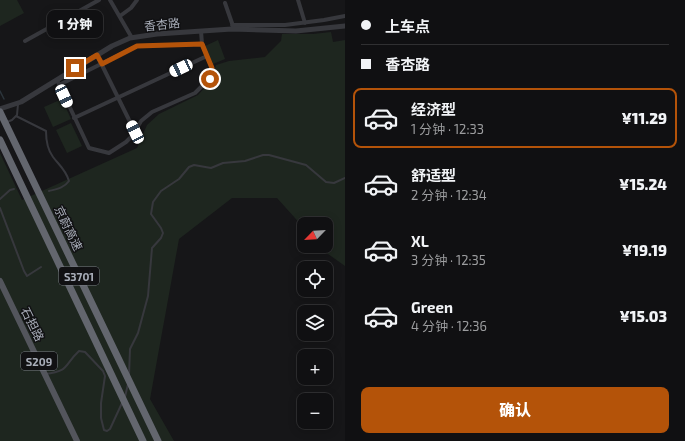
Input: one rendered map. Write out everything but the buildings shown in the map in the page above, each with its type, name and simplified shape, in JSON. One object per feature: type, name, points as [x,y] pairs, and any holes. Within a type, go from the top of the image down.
[{"type":"highway","name":"京蔚高速","points":[[0,110],[158,441]]},
{"type":"highway","name":"京蔚高速","points":[[0,140],[143,441]]},
{"type":"main road","name":"石担路","points":[[0,281],[77,441]]},
{"type":"street","points":[[25,41],[99,0]]},
{"type":"street","points":[[110,0],[132,38]]},
{"type":"street","points":[[120,16],[137,0]]},
{"type":"street","points":[[298,0],[305,23]]},
{"type":"street","points":[[225,3],[233,27],[285,26],[345,16]]},
{"type":"street","name":"香杏路","points":[[0,110],[58,82],[112,46],[132,38],[157,34],[233,27],[296,31],[345,26]]},
{"type":"street","points":[[201,31],[202,44],[212,68],[210,79],[195,93],[152,112],[141,121],[135,132],[126,142],[109,153],[89,148],[58,82],[102,64],[137,46],[202,44]]},
{"type":"street","points":[[97,55],[135,132]]},
{"type":"street","points":[[74,118],[207,56]]},
{"type":"lane","points":[[0,124],[12,120],[16,116],[19,102]]},
{"type":"lane","points":[[16,116],[46,132],[47,146],[52,156],[67,173],[69,181],[66,185],[60,189],[49,191]]},
{"type":"lane","points":[[45,374],[64,370],[79,351],[85,352],[103,371],[105,376],[101,403],[101,418],[104,430],[107,431],[110,429],[127,393],[130,349],[138,333],[148,296],[152,248],[161,238],[163,233],[152,214],[153,202],[162,191],[179,178],[189,167],[194,165],[211,168],[223,163],[245,161],[263,155],[269,155],[306,165],[326,182],[334,183],[345,178]]},
{"type":"lane","points":[[0,199],[10,190],[14,189]]},
{"type":"lane","points":[[0,208],[27,276],[41,267]]},
{"type":"shaded area","points":[[0,0],[17,0],[24,13],[0,26]]},
{"type":"shaded area","points":[[331,32],[333,42],[345,40],[345,266],[327,253],[333,253],[333,217],[297,217],[297,220],[277,198],[232,198],[179,239],[150,399],[174,441],[0,441],[0,153],[22,200],[137,148],[147,125],[159,114],[198,95],[211,81],[216,65],[229,61],[265,57],[281,41],[282,34],[313,34]]},
{"type":"shaded area","points":[[218,40],[225,59],[213,64],[205,46]]},
{"type":"shaded area","points":[[62,99],[71,119],[53,127],[44,107]]},
{"type":"shaded area","points":[[71,123],[82,146],[67,153],[56,130]]},
{"type":"waterway","points":[[0,91],[4,99]]},
{"type":"route","points":[[75,68],[97,55],[102,64],[137,46],[202,44],[212,68],[210,79]]}]
